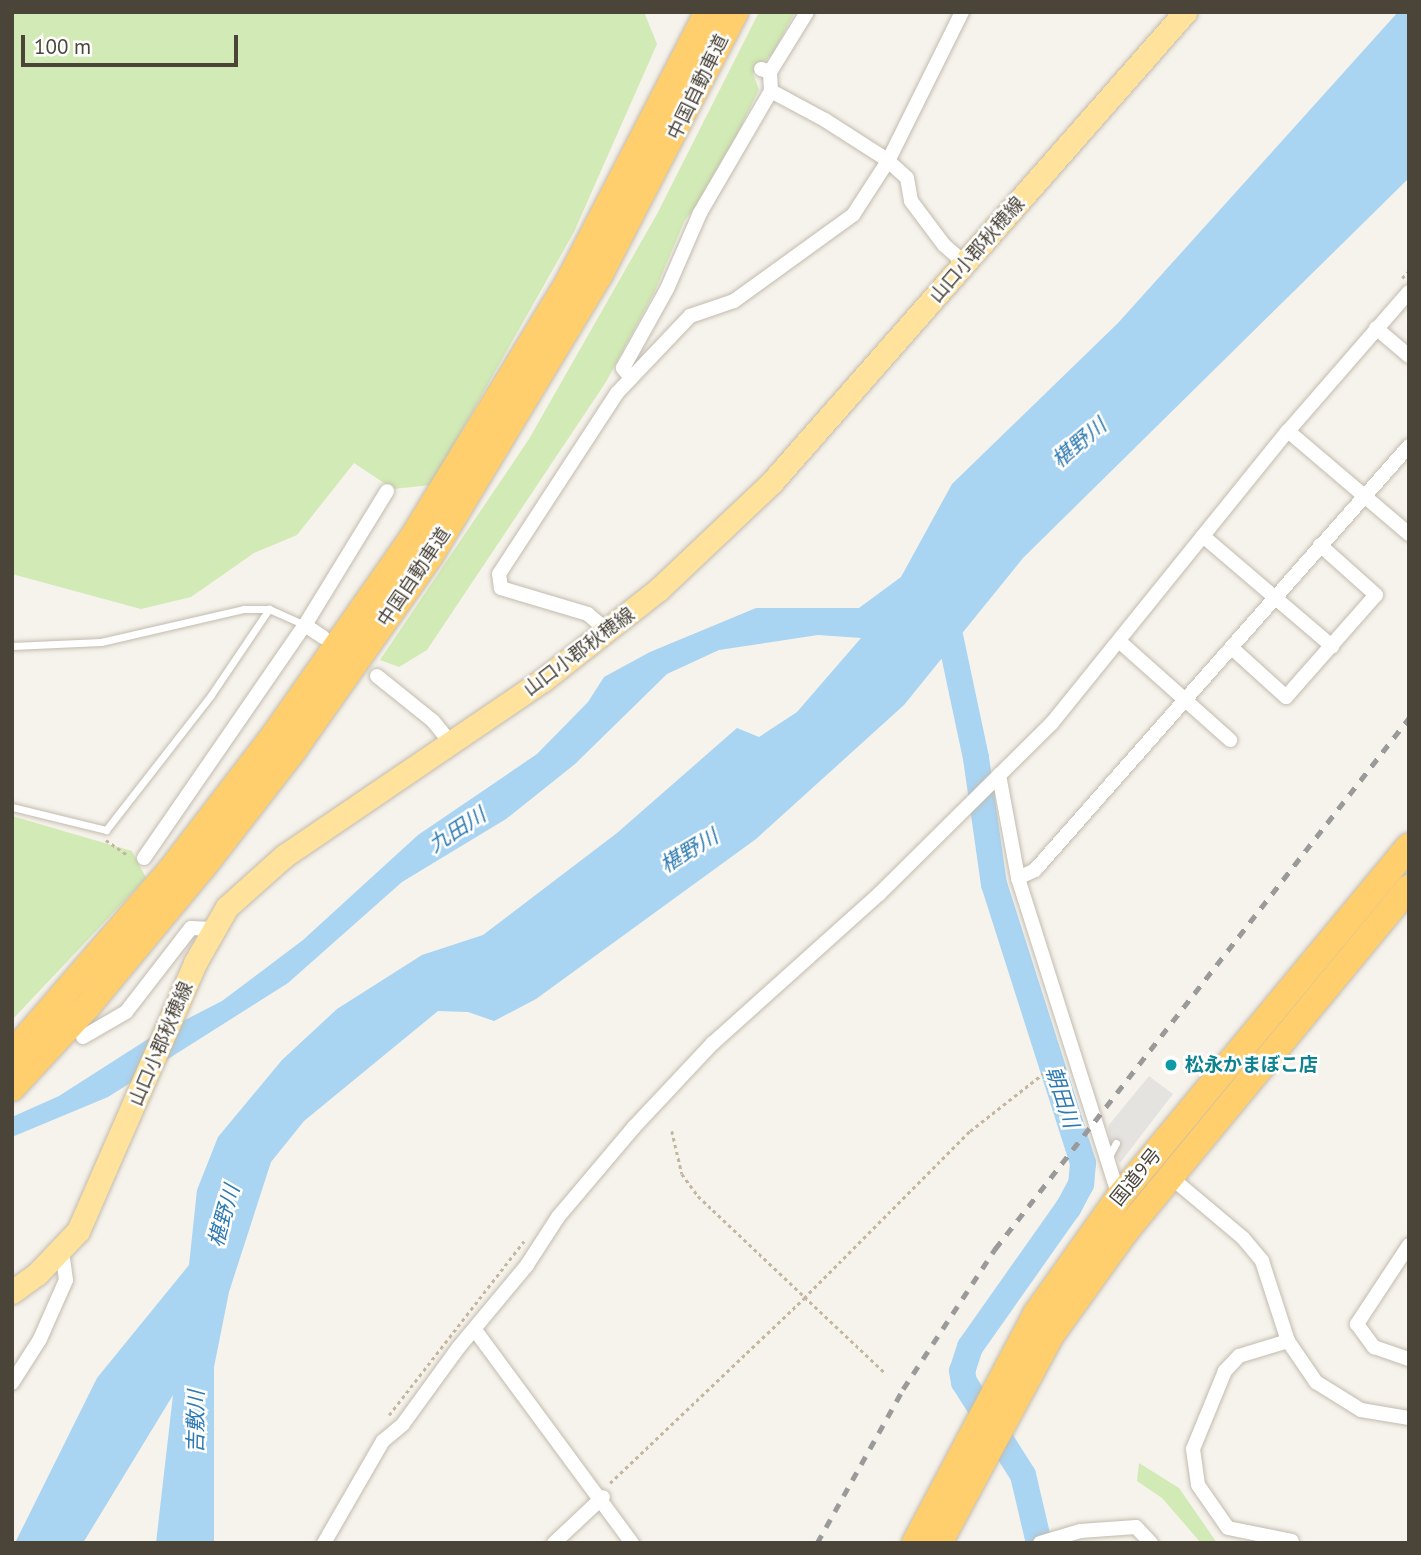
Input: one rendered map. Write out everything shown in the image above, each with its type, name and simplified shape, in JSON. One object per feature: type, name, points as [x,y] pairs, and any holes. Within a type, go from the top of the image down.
[{"type":"highway","name":"中国自動車道","points":[[12,1054],[178,860],[275,734],[413,537],[568,283],[708,12]]},
{"type":"highway","name":"中国自動車道","points":[[12,1088],[44,1056],[252,804],[430,556],[600,274],[734,12]]},
{"type":"highway","name":"国道9号","points":[[939,1543],[989,1447],[997,1407],[1036,1314],[1119,1197],[1409,846]]},
{"type":"highway","name":"国道9号","points":[[915,1543],[975,1424],[997,1407],[1171,1177],[1409,888]]},
{"type":"main road","name":"山口小郡秋穂線","points":[[12,1292],[62,1250],[78,1231],[195,963],[212,929],[251,882],[284,856],[452,743],[608,631],[772,482],[1185,12]]},
{"type":"street","points":[[807,12],[765,71],[771,92],[888,161],[907,178],[911,201],[921,215],[965,263]]},
{"type":"street","points":[[608,631],[588,614],[501,588],[499,574],[631,378],[690,316],[726,306],[839,228],[853,215],[888,161],[962,12]]},
{"type":"street","points":[[631,378],[624,368],[667,289],[700,213],[771,92]]},
{"type":"street","points":[[324,1543],[383,1441],[403,1424],[527,1265],[558,1217],[713,1043],[879,894],[1052,723],[1288,431],[1409,292]]},
{"type":"street","points":[[1376,328],[1409,356]]},
{"type":"street","points":[[1288,431],[1409,534]]},
{"type":"street","points":[[1018,878],[1035,870],[1409,446]]},
{"type":"street","points":[[139,859],[305,625],[387,491]]},
{"type":"street","points":[[1203,536],[1332,646]]},
{"type":"street","points":[[1231,648],[1286,696],[1332,646],[1376,595],[1320,545]]},
{"type":"street","points":[[305,625],[323,637]]},
{"type":"street","points":[[1119,641],[1230,740]]},
{"type":"street","points":[[377,676],[433,722],[452,743]]},
{"type":"street","points":[[996,779],[1018,878],[1119,1197]]},
{"type":"street","points":[[83,1037],[126,1012],[191,929],[212,929]]},
{"type":"street","points":[[1149,1160],[1243,1238],[1262,1261],[1288,1341],[1316,1382],[1337,1398],[1361,1410],[1409,1418]]},
{"type":"street","points":[[1409,1245],[1357,1324],[1374,1347],[1409,1359]]},
{"type":"street","points":[[12,1383],[40,1339],[66,1280],[62,1250]]},
{"type":"street","points":[[475,1331],[498,1366],[601,1495],[632,1543]]},
{"type":"street","points":[[1288,1341],[1239,1356],[1224,1371],[1193,1449],[1198,1485],[1228,1528],[1292,1541]]},
{"type":"street","points":[[554,1543],[601,1495]]},
{"type":"street","points":[[1040,1543],[1080,1531],[1101,1536],[1136,1527],[1151,1543]]},
{"type":"lane","points":[[12,646],[100,642],[244,609],[269,609],[305,625]]},
{"type":"lane","points":[[12,807],[106,830],[211,695],[269,609]]},
{"type":"lane","points":[[1108,1159],[1116,1143]]},
{"type":"path","points":[[112,844],[139,859]]},
{"type":"path","points":[[601,1495],[804,1298],[970,1131],[1044,1073],[1075,1063]]},
{"type":"path","points":[[672,1131],[682,1174],[698,1196],[885,1373]]},
{"type":"green space","points":[[12,12],[644,12],[657,44],[574,232],[431,485],[393,489],[354,463],[297,535],[254,553],[191,597],[141,609],[12,574]]},
{"type":"green space","points":[[759,12],[795,12],[773,53],[753,73],[759,90],[709,191],[685,220],[655,291],[606,382],[427,650],[399,667],[380,660],[529,439],[657,214]]},
{"type":"green space","points":[[12,816],[132,851],[146,878],[12,1020]]},
{"type":"green space","points":[[1139,1463],[1179,1488],[1217,1543],[1201,1543],[1162,1498],[1137,1481]]},
{"type":"shaded area","name":"松永かまぼこ店","points":[[1149,1076],[1173,1094],[1120,1163],[1112,1151],[1108,1126]]},
{"type":"water","points":[[1398,12],[1409,12],[1409,178],[1023,558],[904,705],[756,839],[536,999],[494,1021],[468,1012],[438,1011],[304,1121],[271,1162],[229,1292],[214,1367],[214,1543],[156,1543],[173,1395],[83,1543],[15,1543],[97,1378],[189,1265],[197,1190],[218,1137],[282,1060],[337,1009],[422,955],[483,935],[617,833],[737,728],[759,737],[797,712],[861,638],[818,635],[719,650],[667,674],[575,764],[506,819],[402,882],[288,983],[108,1097],[12,1137],[12,1117],[59,1096],[148,1039],[222,1001],[303,940],[418,835],[537,754],[588,702],[604,677],[650,652],[756,608],[859,608],[901,577],[952,484],[1118,323]]},
{"type":"waterway","name":"朝田川","points":[[945,612],[976,758],[994,884],[1083,1163],[1081,1184],[1068,1208],[970,1347],[962,1371],[964,1382],[1023,1475],[1039,1543]]},
{"type":"railway","points":[[817,1543],[903,1389],[995,1249],[1409,718]]},
{"type":"place","name":"松永かまぼこ店","points":[[1171,1065]]},
{"type":"water label","name":"椹野川","points":[[1079,443]]},
{"type":"water label","name":"九田川","points":[[457,830]]},
{"type":"water label","name":"椹野川","points":[[689,851]]},
{"type":"water label","name":"椹野川","points":[[224,1216]]},
{"type":"water label","name":"吉敷川","points":[[196,1422]]}]
